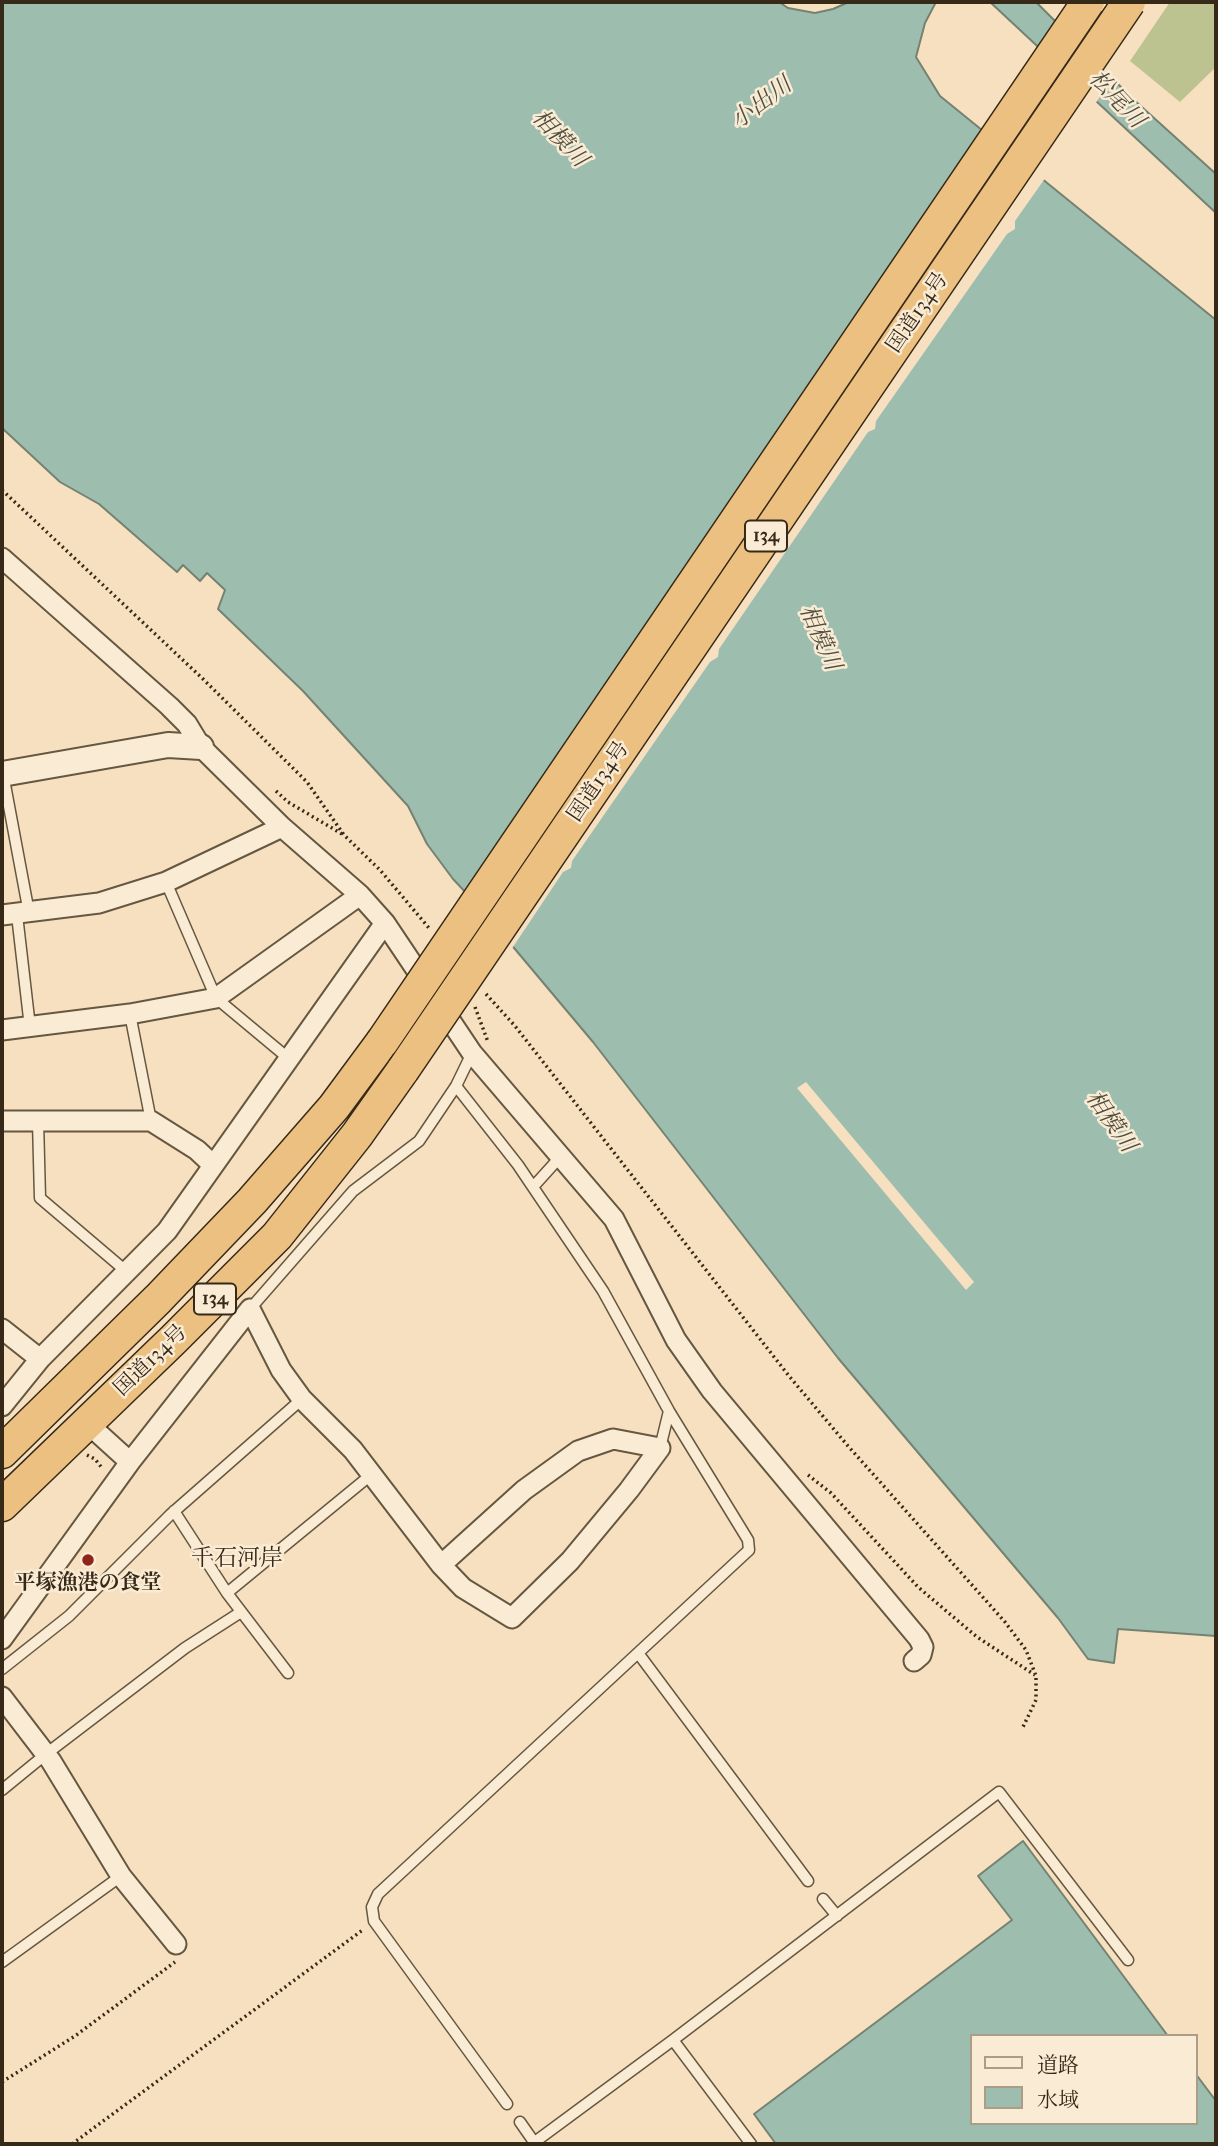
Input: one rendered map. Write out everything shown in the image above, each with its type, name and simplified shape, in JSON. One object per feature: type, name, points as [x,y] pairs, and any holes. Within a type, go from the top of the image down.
[{"type":"highway","name":"国道134号","points":[[2,1452],[158,1299],[252,1202],[334,1107],[382,1042],[1088,2]]},
{"type":"highway","name":"国道134号","points":[[2,1505],[85,1438],[277,1236],[357,1135],[1129,2]]},
{"type":"street","points":[[2,558],[169,706],[187,724],[201,747],[282,827],[360,895],[385,923],[472,1053],[614,1219],[676,1340],[712,1391],[919,1639],[923,1647],[921,1655],[915,1661]]},
{"type":"street","points":[[2,774],[168,745],[201,747]]},
{"type":"street","points":[[16,914],[99,903],[166,882],[282,827]]},
{"type":"street","points":[[2,1030],[130,1014],[216,998],[360,895]]},
{"type":"street","points":[[2,1406],[40,1359],[167,1231],[385,923]]},
{"type":"street","points":[[2,1121],[151,1121],[197,1150],[214,1165]]},
{"type":"street","points":[[2,1639],[130,1462],[250,1309],[281,1370],[302,1399],[353,1450],[441,1565],[463,1588],[512,1618],[570,1561],[660,1448],[613,1439],[578,1451],[524,1490],[441,1565]]},
{"type":"street","points":[[2,1329],[40,1359]]},
{"type":"street","points":[[85,1438],[130,1462]]},
{"type":"street","points":[[2,1697],[46,1754],[121,1876],[176,1944]]},
{"type":"lane","points":[[2,774],[30,1027]]},
{"type":"lane","points":[[166,882],[216,998],[288,1058]]},
{"type":"lane","points":[[130,1014],[151,1121]]},
{"type":"lane","points":[[250,1309],[353,1191],[419,1141],[456,1086],[472,1053]]},
{"type":"lane","points":[[456,1086],[533,1187],[603,1291],[669,1411],[748,1540],[749,1550],[378,1894],[372,1907],[374,1921],[507,2104]]},
{"type":"lane","points":[[38,1121],[40,1198],[127,1272]]},
{"type":"lane","points":[[533,1187],[561,1156]]},
{"type":"lane","points":[[2,1669],[69,1616],[174,1511],[302,1399]]},
{"type":"lane","points":[[660,1448],[669,1411]]},
{"type":"lane","points":[[227,1593],[372,1474]]},
{"type":"lane","points":[[174,1511],[227,1593],[288,1673]]},
{"type":"lane","points":[[2,1790],[186,1648],[242,1612]]},
{"type":"lane","points":[[638,1653],[808,1881]]},
{"type":"lane","points":[[520,2122],[533,2143],[999,1792],[1128,1960]]},
{"type":"lane","points":[[2,1962],[121,1876]]},
{"type":"lane","points":[[823,1899],[837,1916]]},
{"type":"lane","points":[[673,2040],[751,2144]]},
{"type":"path","points":[[2,490],[202,678],[307,782],[344,835],[380,870],[430,929]]},
{"type":"path","points":[[269,785],[288,802],[344,835]]},
{"type":"path","points":[[480,987],[524,1036],[789,1376],[1005,1622],[1026,1650],[1036,1676],[1036,1700],[1022,1728]]},
{"type":"path","points":[[470,996],[487,1034],[496,1081]]},
{"type":"path","points":[[85,1438],[94,1459],[104,1469],[102,1477]]},
{"type":"path","points":[[783,1476],[810,1475],[831,1493],[918,1587],[977,1637],[1036,1676]]},
{"type":"path","points":[[72,2144],[374,1921]]},
{"type":"path","points":[[2,2082],[75,2036],[179,1959],[176,1944]]},
{"type":"green space","points":[[1170,2],[1216,2],[1216,67],[1180,102],[1130,61]]},
{"type":"water","points":[[2,2],[779,2],[788,8],[815,13],[849,2],[936,2],[925,23],[916,57],[940,96],[1216,320],[1216,1636],[1118,1629],[1114,1663],[1088,1659],[1058,1618],[838,1358],[593,1042],[453,879],[427,844],[408,806],[303,691],[218,609],[225,590],[207,573],[200,581],[183,565],[177,572],[99,504],[60,482],[2,428]]},
{"type":"water","name":"松尾川","points":[[990,2],[1036,2],[1133,99],[1216,174],[1216,213]]},
{"type":"water","points":[[1023,1841],[1167,2034],[970,2034],[970,2125],[1197,2125],[1197,2076],[1216,2101],[1216,2144],[776,2144],[754,2114],[1012,1920],[978,1876]]},
{"type":"pier","points":[[1062,24],[1115,75],[1095,104],[1042,55]]},
{"type":"pier","points":[[990,131],[1046,177],[1015,221],[1015,229],[1007,234],[876,421],[875,429],[868,432],[719,649],[718,657],[710,662],[572,861],[571,868],[563,872],[511,950],[462,895]]},
{"type":"pier","points":[[806,1082],[974,1282],[966,1290],[797,1088]]},
{"type":"place","name":"平塚漁港の食堂","points":[[88,1560]]},
{"type":"district","name":"千石河岸","points":[[237,1559]]},
{"type":"water label","name":"小出川","points":[[762,104]]},
{"type":"water label","name":"相模川","points":[[559,139]]},
{"type":"water label","name":"相模川","points":[[819,638]]},
{"type":"water label","name":"相模川","points":[[1110,1122]]}]
